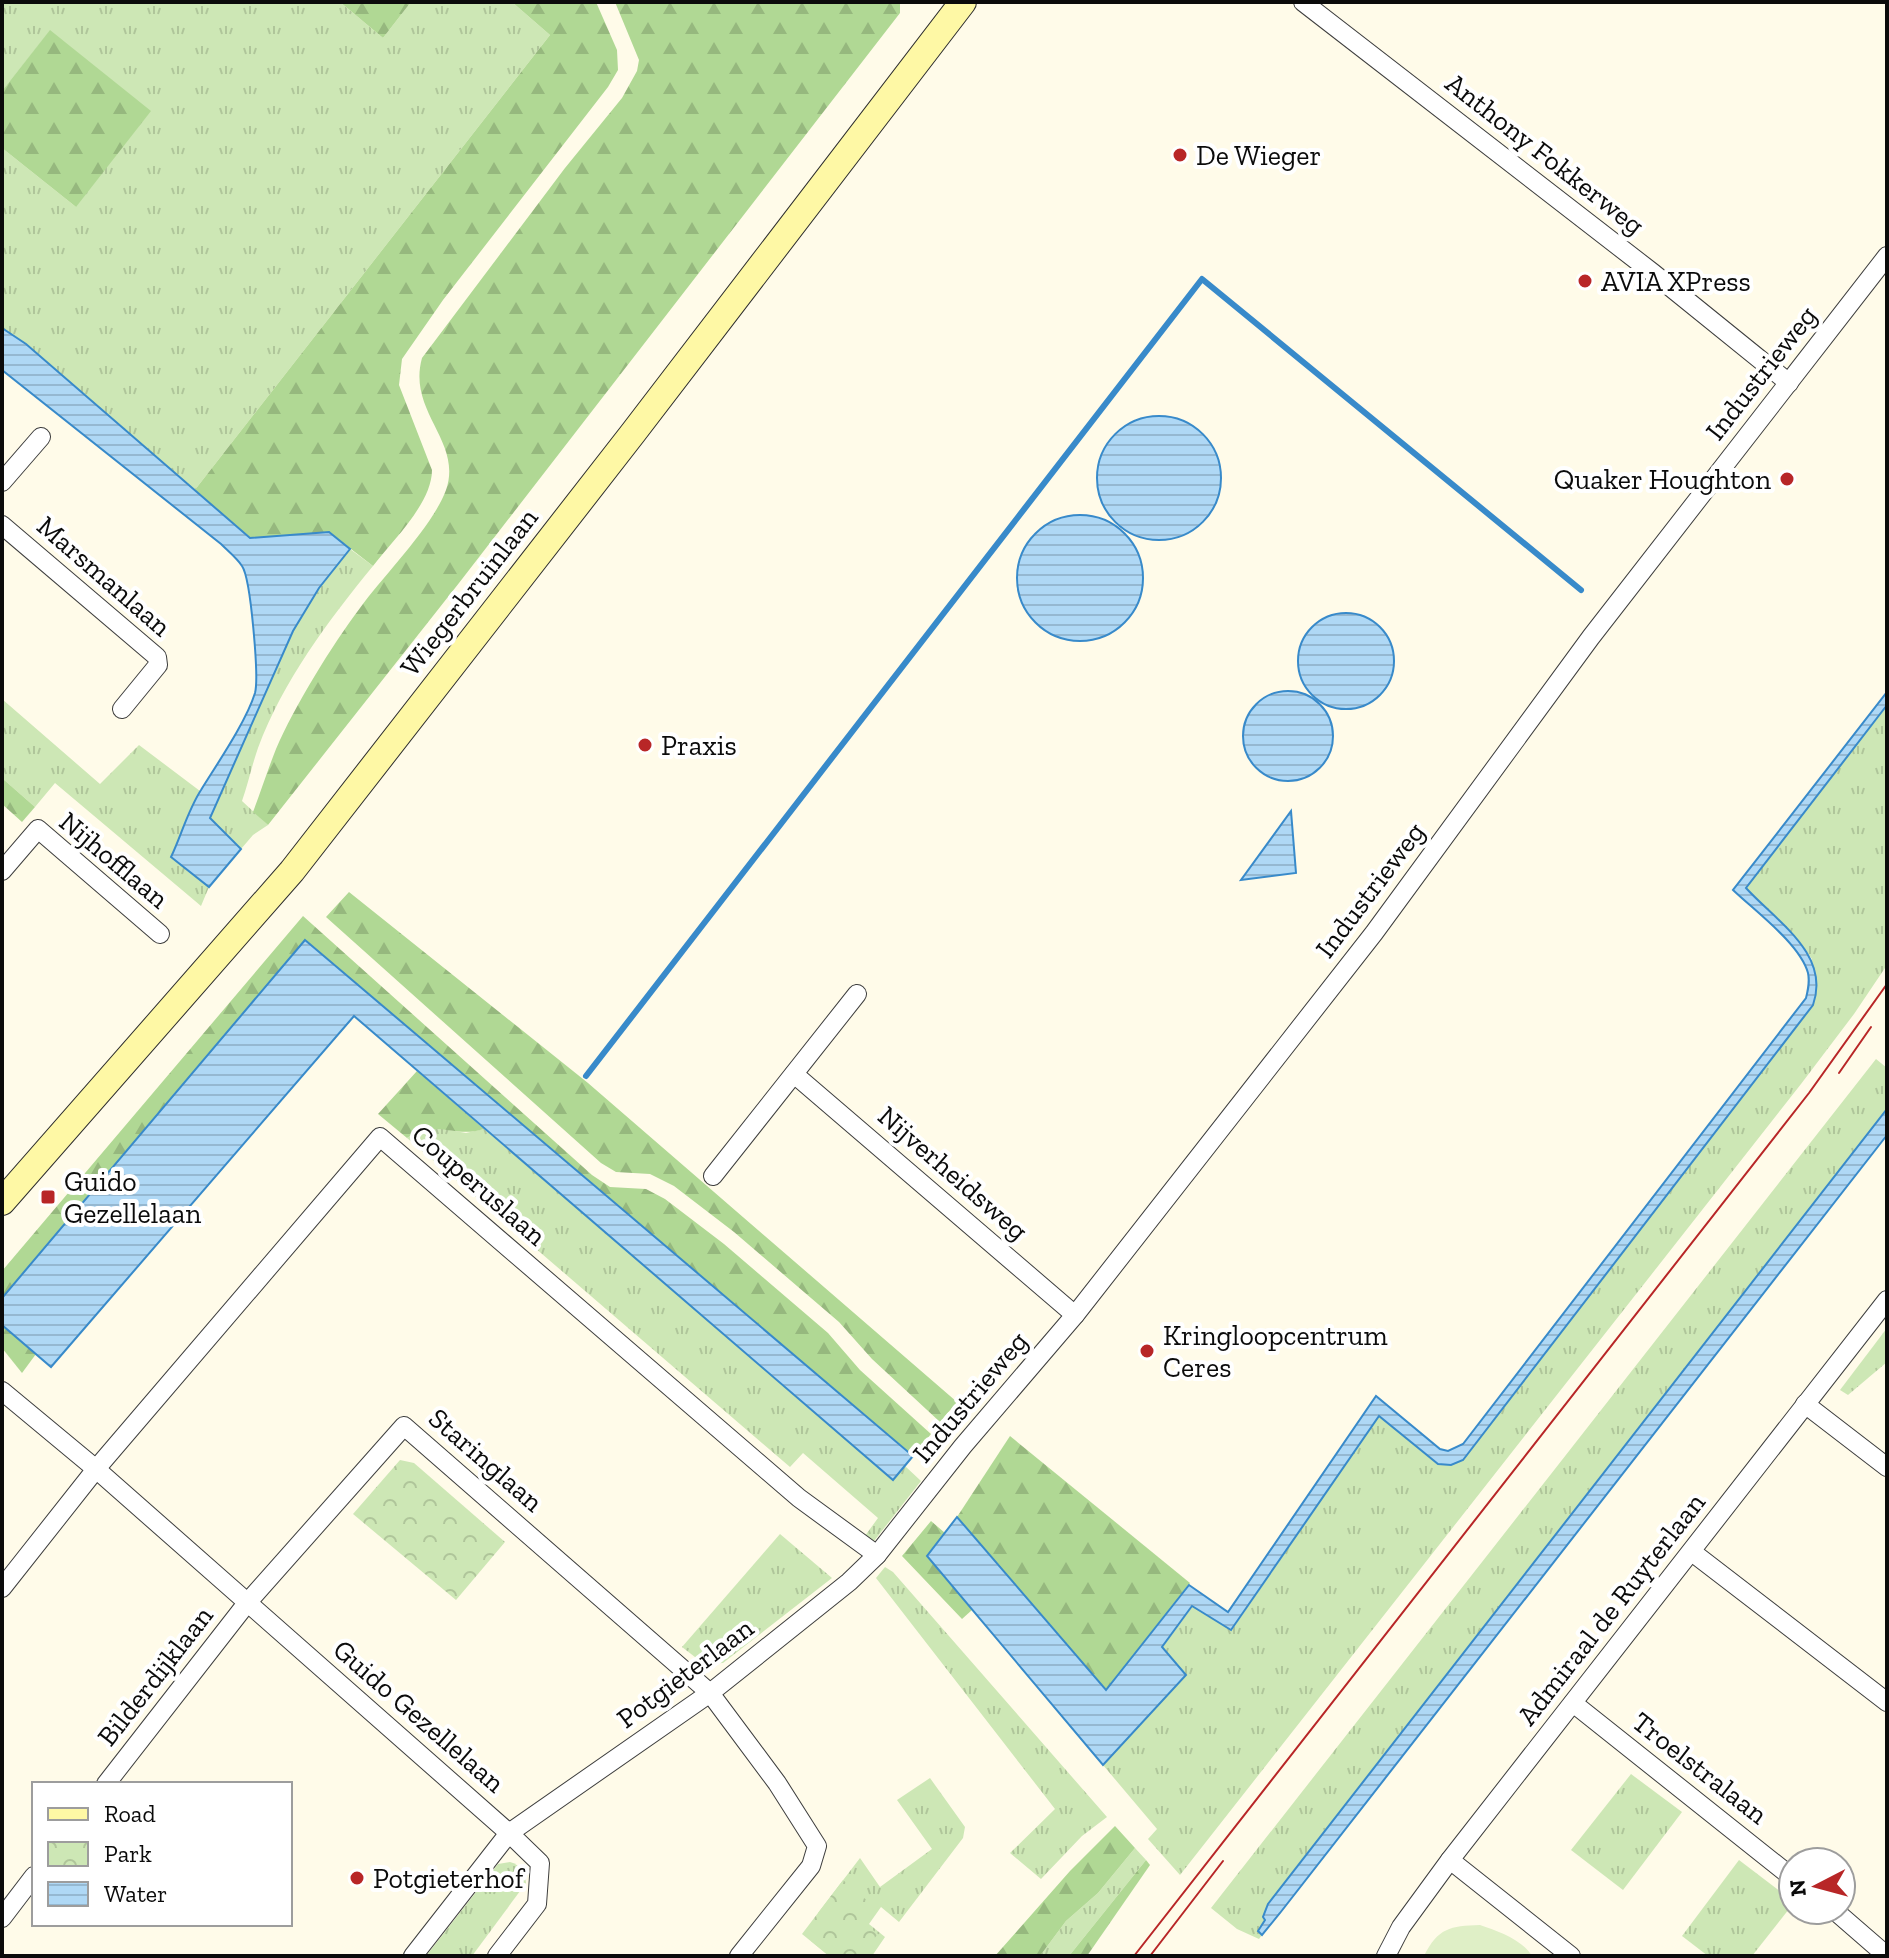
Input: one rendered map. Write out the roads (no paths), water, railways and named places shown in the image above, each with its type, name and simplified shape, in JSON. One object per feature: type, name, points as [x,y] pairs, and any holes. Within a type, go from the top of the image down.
[{"type":"street","name":"Anthony Fokkerweg","points":[[1303,2],[1653,273],[1789,383]]},
{"type":"street","name":"Wiegerbruinlaan","points":[[2,1202],[292,871],[633,433],[959,4]]},
{"type":"street","name":"Industrieweg","points":[[880,1550],[963,1446],[1075,1315],[1374,933],[1591,637],[1887,256]]},
{"type":"street","points":[[2,482],[41,437]]},
{"type":"street","name":"Marsmanlaan","points":[[2,525],[157,657],[158,665],[122,709]]},
{"type":"street","name":"Nijhofflaan","points":[[2,871],[38,829],[160,934]]},
{"type":"street","points":[[713,1176],[857,994]]},
{"type":"street","name":"Nijverheidsweg","points":[[794,1074],[1075,1315]]},
{"type":"street","name":"Couperuslaan","points":[[96,1469],[380,1137],[799,1498],[880,1550]]},
{"type":"street","name":"Admiraal de Ruyterlaan","points":[[1386,1956],[1401,1927],[1450,1860],[1887,1300]]},
{"type":"street","name":"Guido Gezellelaan","points":[[2,1391],[96,1469],[509,1833]]},
{"type":"street","points":[[1805,1404],[1887,1467]]},
{"type":"street","name":"Staringlaan","points":[[247,1603],[404,1426],[710,1693]]},
{"type":"street","points":[[2,1588],[96,1469]]},
{"type":"street","name":"Potgieterlaan","points":[[413,1956],[509,1833],[710,1693],[849,1582],[880,1550]]},
{"type":"street","points":[[1692,1552],[1887,1702]]},
{"type":"street","name":"Bilderdijklaan","points":[[108,1782],[247,1603]]},
{"type":"street","points":[[710,1693],[777,1783],[817,1846],[811,1866],[739,1956]]},
{"type":"street","name":"Troelstralaan","points":[[1573,1703],[1777,1865]]},
{"type":"street","points":[[497,1956],[537,1904],[540,1863],[509,1833]]},
{"type":"street","points":[[1450,1860],[1571,1956]]},
{"type":"street","points":[[2,1918],[32,1879]]},
{"type":"street","points":[[1854,1926],[1887,1956]]},
{"type":"water","points":[[2,328],[26,344],[250,538],[329,532],[350,549],[319,588],[293,631],[210,818],[241,849],[209,887],[171,857],[196,798],[238,730],[255,693],[253,629],[242,566],[221,544],[2,370]]},
{"type":"water","points":[[1159,416],[1183,420],[1203,434],[1217,454],[1221,478],[1217,502],[1203,522],[1183,536],[1159,540],[1135,536],[1115,522],[1101,502],[1097,478],[1101,454],[1115,434],[1135,420]]},
{"type":"water","points":[[1080,515],[1104,520],[1125,533],[1138,554],[1143,578],[1138,602],[1125,623],[1104,636],[1080,641],[1056,636],[1035,623],[1022,602],[1017,578],[1022,554],[1035,533],[1056,520]]},
{"type":"water","points":[[1346,613],[1364,616],[1380,627],[1391,643],[1394,661],[1391,679],[1380,695],[1364,706],[1346,709],[1328,706],[1312,695],[1301,679],[1298,661],[1301,643],[1312,627],[1328,616]]},
{"type":"water","points":[[1288,691],[1305,694],[1320,704],[1330,719],[1333,736],[1330,753],[1320,768],[1305,778],[1288,781],[1271,778],[1256,768],[1246,753],[1243,736],[1246,719],[1256,704],[1271,694]]},
{"type":"water","points":[[1887,692],[1887,705],[1746,888],[1785,926],[1808,954],[1817,987],[1813,1005],[1463,1460],[1451,1465],[1438,1464],[1379,1416],[1231,1630],[1192,1606],[1162,1647],[1186,1675],[1103,1765],[927,1556],[957,1517],[1106,1690],[1189,1585],[1228,1612],[1376,1396],[1440,1449],[1448,1451],[1463,1444],[1806,998],[1808,973],[1796,951],[1776,928],[1733,890]]},
{"type":"water","points":[[1291,811],[1296,873],[1241,880]]},
{"type":"water","points":[[305,940],[913,1456],[893,1480],[354,1016],[51,1367],[2,1325],[2,1298]]},
{"type":"water","points":[[1887,1109],[1887,1135],[1262,1935],[1258,1931],[1265,1920],[1263,1917],[1268,1904]]},
{"type":"waterway","points":[[586,1076],[1202,279],[1581,590]]},
{"type":"tram line","points":[[1134,1956],[1809,1093],[1887,984]]},
{"type":"tram line","points":[[1839,1073],[1871,1027]]},
{"type":"tram line","points":[[1150,1956],[1223,1861]]},
{"type":"place","name":"De Wieger","points":[[1180,155]]},
{"type":"place","name":"AVIA XPress","points":[[1585,281]]},
{"type":"place","name":"Quaker Houghton","points":[[1787,479]]},
{"type":"place","name":"Praxis","points":[[645,745]]},
{"type":"place","name":"Guido Gezellelaan","points":[[48,1197]]},
{"type":"place","name":"Kringloopcentrum Ceres","points":[[1147,1351]]},
{"type":"place","name":"Potgieterhof","points":[[357,1878]]}]
